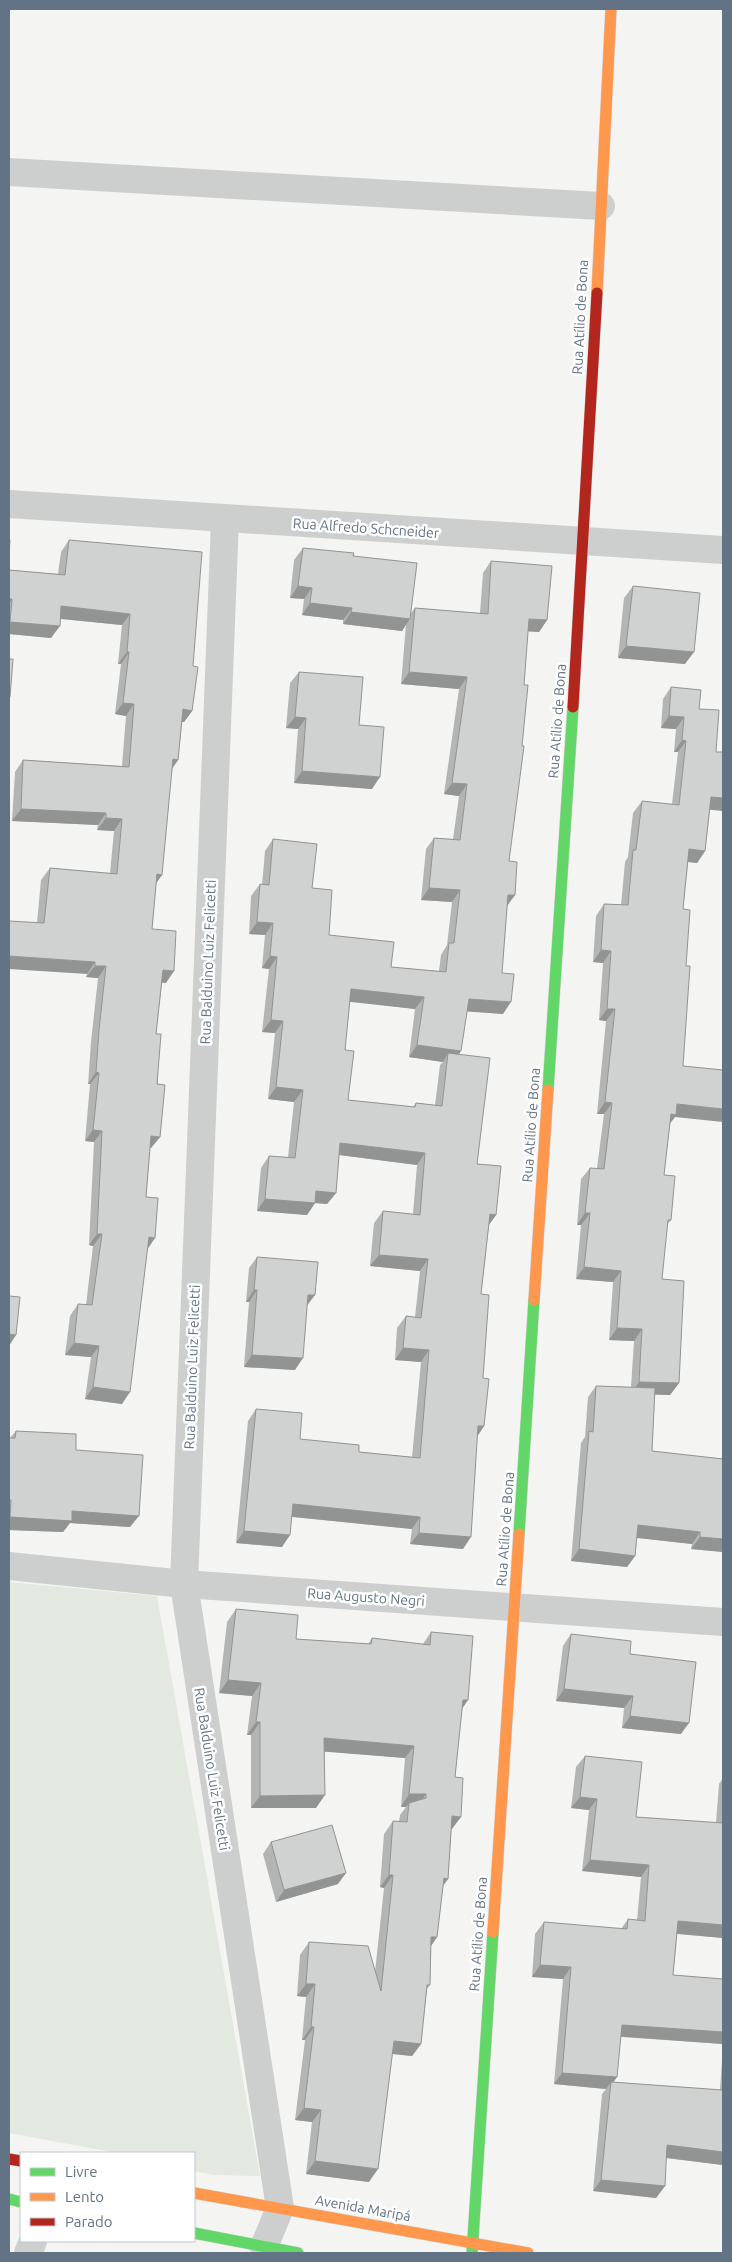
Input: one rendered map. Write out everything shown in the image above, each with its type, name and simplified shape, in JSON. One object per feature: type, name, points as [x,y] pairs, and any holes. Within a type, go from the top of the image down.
[{"type":"street","name":"Rua Atílio de Bona","points":[[473,2248],[584,542],[611,9]]},
{"type":"street","points":[[9,172],[601,206]]},
{"type":"street","name":"Rua Alfredo Schcneider","points":[[9,504],[723,550]]},
{"type":"street","name":"Rua Balduino Luiz Felicetti","points":[[225,519],[184,1584],[280,2208]]},
{"type":"street","name":"Rua Augusto Negri","points":[[9,1566],[184,1584],[723,1622]]},
{"type":"street","name":"Avenida Maripá","points":[[195,2193],[280,2208],[473,2248],[528,2253]]},
{"type":"street","points":[[264,2247],[280,2208]]},
{"type":"street","points":[[195,2234],[298,2253]]},
{"type":"shaded area","points":[[9,1582],[157,1596],[260,2176],[214,2175],[195,2171],[195,2152],[112,2152],[9,2133]]},
{"type":"building","points":[[69,540],[202,552],[193,666],[198,667],[192,711],[183,709],[178,760],[173,759],[162,875],[157,874],[152,929],[176,931],[174,971],[163,970],[156,1034],[161,1034],[157,1084],[165,1085],[160,1137],[151,1136],[146,1197],[158,1198],[155,1238],[149,1237],[130,1392],[93,1387],[99,1346],[74,1343],[78,1304],[92,1305],[102,1234],[97,1234],[102,1131],[93,1130],[99,1073],[96,1072],[99,1030],[106,966],[95,966],[95,962],[9,956],[9,921],[44,923],[50,868],[117,874],[122,819],[106,818],[106,813],[21,809],[23,760],[129,767],[134,704],[123,703],[129,652],[127,652],[130,614],[61,606],[60,626],[10,622],[12,599],[9,599],[9,570],[65,575]]},
{"type":"building","points":[[303,548],[354,553],[353,556],[417,563],[410,619],[351,612],[352,608],[310,603],[312,588],[298,586]]},
{"type":"building","points":[[491,561],[552,566],[547,620],[529,619],[524,685],[528,685],[522,746],[524,746],[509,861],[517,862],[515,895],[508,895],[502,973],[514,974],[511,1002],[469,999],[461,1051],[417,1045],[424,997],[351,989],[345,1050],[354,1051],[348,1100],[415,1107],[416,1103],[442,1106],[448,1053],[490,1058],[477,1164],[501,1166],[496,1215],[490,1214],[481,1294],[489,1295],[483,1378],[489,1379],[484,1426],[478,1426],[471,1537],[419,1533],[420,1517],[293,1504],[290,1535],[244,1531],[256,1409],[302,1413],[300,1439],[359,1445],[359,1452],[420,1458],[429,1350],[403,1348],[406,1316],[421,1318],[428,1259],[379,1255],[383,1211],[420,1215],[425,1153],[340,1143],[336,1193],[316,1191],[315,1203],[265,1199],[269,1156],[295,1158],[303,1090],[276,1087],[283,1021],[271,1020],[277,957],[270,956],[273,923],[257,922],[260,884],[269,885],[273,839],[317,844],[312,888],[332,890],[329,935],[394,942],[391,967],[446,972],[449,943],[454,943],[460,890],[429,888],[434,838],[460,840],[467,784],[452,783],[467,677],[409,672],[415,608],[488,614]]},
{"type":"building","points":[[633,586],[700,593],[694,652],[626,646]]},
{"type":"building","points":[[9,659],[13,659],[10,697],[9,697]]},
{"type":"building","points":[[299,672],[363,677],[359,725],[384,727],[380,777],[302,771],[306,718],[295,717]]},
{"type":"building","points":[[671,687],[701,690],[699,709],[719,710],[716,752],[723,752],[723,798],[711,797],[705,851],[689,849],[683,909],[690,910],[686,966],[690,966],[683,1066],[723,1070],[723,1109],[677,1104],[676,1115],[671,1114],[664,1175],[675,1176],[671,1220],[668,1220],[662,1279],[684,1281],[679,1383],[639,1382],[642,1329],[617,1328],[621,1271],[584,1267],[590,1213],[585,1213],[590,1168],[604,1169],[612,1103],[605,1102],[615,1009],[607,1009],[611,951],[601,950],[604,904],[628,905],[633,850],[636,850],[642,801],[679,805],[686,741],[682,740],[684,717],[669,716]]},
{"type":"building","points":[[257,1257],[318,1262],[315,1295],[308,1295],[303,1358],[252,1355],[257,1290],[254,1290]]},
{"type":"building","points":[[9,1296],[20,1297],[16,1335],[9,1334]]},
{"type":"building","points":[[596,1386],[655,1388],[652,1451],[723,1459],[723,1539],[700,1537],[700,1532],[638,1525],[635,1556],[579,1549],[589,1431],[593,1432]]},
{"type":"building","points":[[16,1431],[76,1434],[76,1450],[143,1455],[139,1516],[72,1511],[72,1521],[10,1517],[9,1438],[15,1438]]},
{"type":"building","points":[[236,1609],[298,1615],[296,1639],[371,1644],[372,1638],[430,1645],[431,1632],[473,1636],[468,1700],[463,1700],[455,1777],[463,1778],[461,1817],[452,1816],[448,1879],[444,1878],[437,1937],[431,1937],[430,1985],[427,1985],[421,2044],[394,2041],[378,2169],[315,2161],[321,2110],[304,2108],[314,2027],[311,2027],[315,1984],[306,1984],[309,1942],[368,1946],[381,1991],[393,1875],[389,1875],[393,1821],[407,1822],[409,1803],[426,1798],[426,1794],[409,1794],[414,1746],[324,1738],[325,1795],[260,1796],[260,1722],[256,1722],[261,1683],[228,1680]]},
{"type":"building","points":[[571,1634],[631,1641],[630,1654],[696,1662],[689,1723],[630,1716],[633,1696],[564,1689]]},
{"type":"building","points":[[585,1756],[642,1762],[636,1817],[723,1823],[723,1925],[678,1921],[673,1975],[723,1979],[723,2032],[622,2025],[617,2077],[562,2073],[571,1967],[540,1965],[544,1922],[627,1929],[628,1919],[645,1921],[649,1865],[590,1860],[597,1799],[580,1797]]},
{"type":"building","points":[[332,1825],[346,1873],[284,1890],[271,1842]]},
{"type":"building","points":[[611,2082],[723,2090],[723,2152],[667,2145],[665,2186],[601,2180]]},
{"type":"traffic: fast","points":[[548,1090],[573,707]]},
{"type":"traffic: fast","points":[[519,1534],[534,1300]]},
{"type":"traffic: fast","points":[[472,2253],[493,1932]]},
{"type":"traffic: fast","points":[[9,2199],[20,2202]]},
{"type":"traffic: fast","points":[[195,2233],[298,2253]]},
{"type":"traffic: slow","points":[[597,293],[611,9]]},
{"type":"traffic: slow","points":[[534,1300],[548,1090]]},
{"type":"traffic: slow","points":[[493,1932],[519,1534]]},
{"type":"traffic: slow","points":[[195,2193],[528,2253]]},
{"type":"traffic: jam","points":[[573,707],[597,293]]},
{"type":"traffic: jam","points":[[9,2159],[20,2161]]}]
